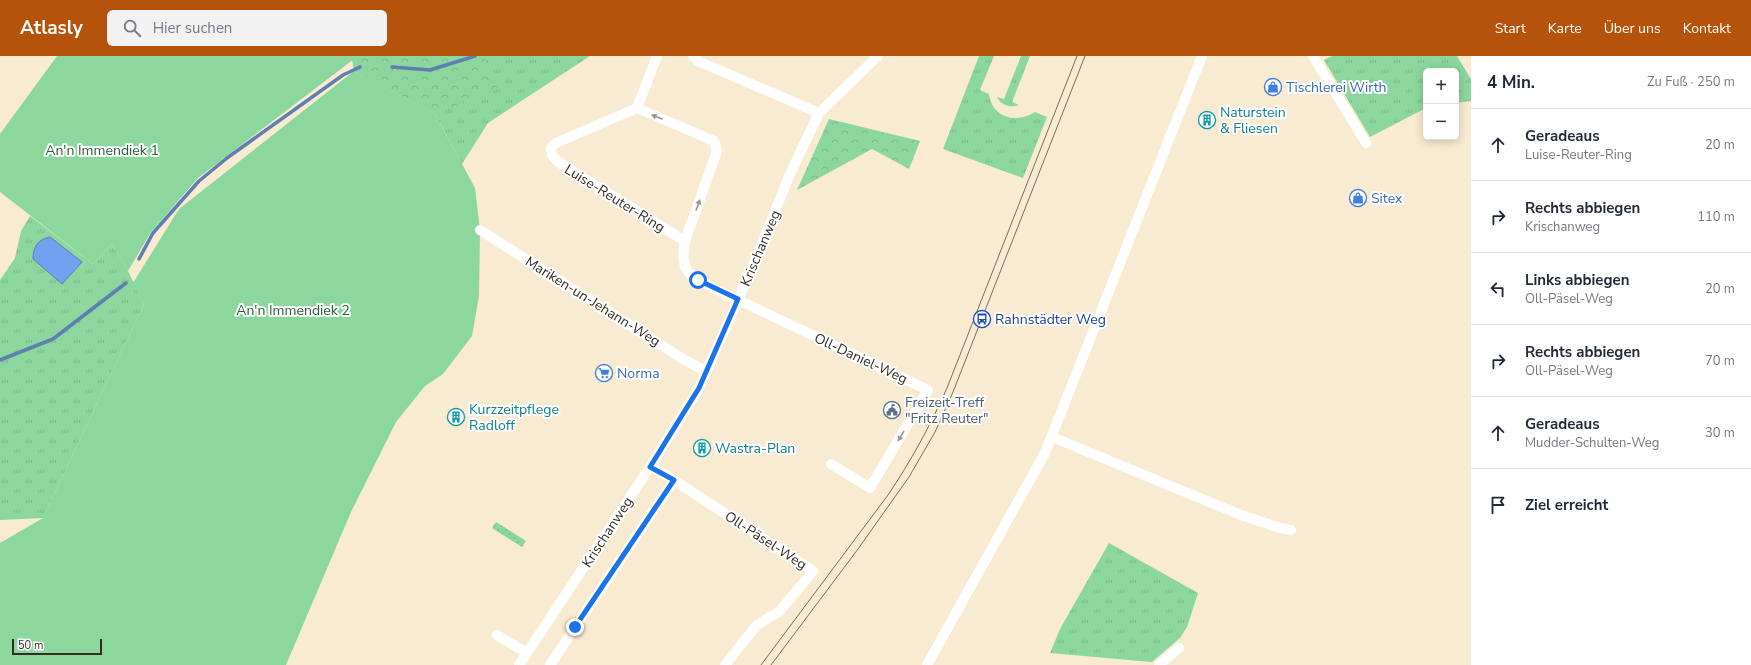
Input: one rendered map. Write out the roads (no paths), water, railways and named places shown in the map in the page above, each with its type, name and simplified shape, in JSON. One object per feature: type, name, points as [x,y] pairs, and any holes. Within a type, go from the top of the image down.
[{"type":"street","points":[[657,56],[637,108],[714,141],[718,151],[685,241],[682,258],[685,269],[692,277],[738,299]]},
{"type":"street","points":[[693,56],[698,61],[819,113]]},
{"type":"street","name":"Krischanweg","points":[[497,635],[525,661],[699,388],[750,273],[790,174],[819,113],[878,56]]},
{"type":"street","points":[[927,665],[1028,486],[1052,436],[1202,56]]},
{"type":"street","points":[[1313,56],[1366,143]]},
{"type":"street","name":"Luise-Reuter-Ring","points":[[637,108],[556,143],[552,148],[552,155],[558,162],[685,241]]},
{"type":"street","name":"Mariken-un-Jehann-Weg","points":[[480,230],[683,359],[707,372]]},
{"type":"street","name":"Oll-Daniel-Weg","points":[[738,299],[928,390],[870,488],[831,464]]},
{"type":"street","points":[[1052,436],[1241,515],[1280,528],[1291,530]]},
{"type":"street","name":"Oll-Päsel-Weg","points":[[650,467],[674,480],[813,571],[780,611],[757,625],[726,663]]},
{"type":"street","points":[[550,665],[674,480]]},
{"type":"street","points":[[1159,665],[1178,648]]},
{"type":"water","points":[[50,237],[82,262],[62,284],[33,259],[37,244]]},
{"type":"waterway","points":[[392,67],[430,70],[475,56]]},
{"type":"waterway","points":[[139,259],[153,233],[199,181],[227,158],[343,75],[360,67]]},
{"type":"waterway","points":[[0,360],[53,339],[126,283]]},
{"type":"tram line","points":[[761,665],[888,495],[905,469],[927,430],[947,388],[1077,56]]},
{"type":"tram line","points":[[771,665],[858,549],[909,477],[935,432],[953,392],[1085,56]]},
{"type":"place","name":"Tischlerei Wirth","points":[[1273,87]]},
{"type":"place","name":"Naturstein & Fliesen","points":[[1207,120]]},
{"type":"place","name":"Sitex","points":[[1358,198]]},
{"type":"place","name":"Rahnstädter Weg","points":[[982,319]]},
{"type":"place","name":"Norma","points":[[604,373]]},
{"type":"place","name":"Freizeit-Treff \"Fritz Reuter\"","points":[[892,410]]},
{"type":"place","name":"Kurzzeitpflege Radloff","points":[[456,417]]},
{"type":"place","name":"Wastra-Plan","points":[[702,448]]},
{"type":"park label","name":"An'n Immendiek 1","points":[[102,150]]},
{"type":"park label","name":"An'n Immendiek 2","points":[[293,310]]}]
